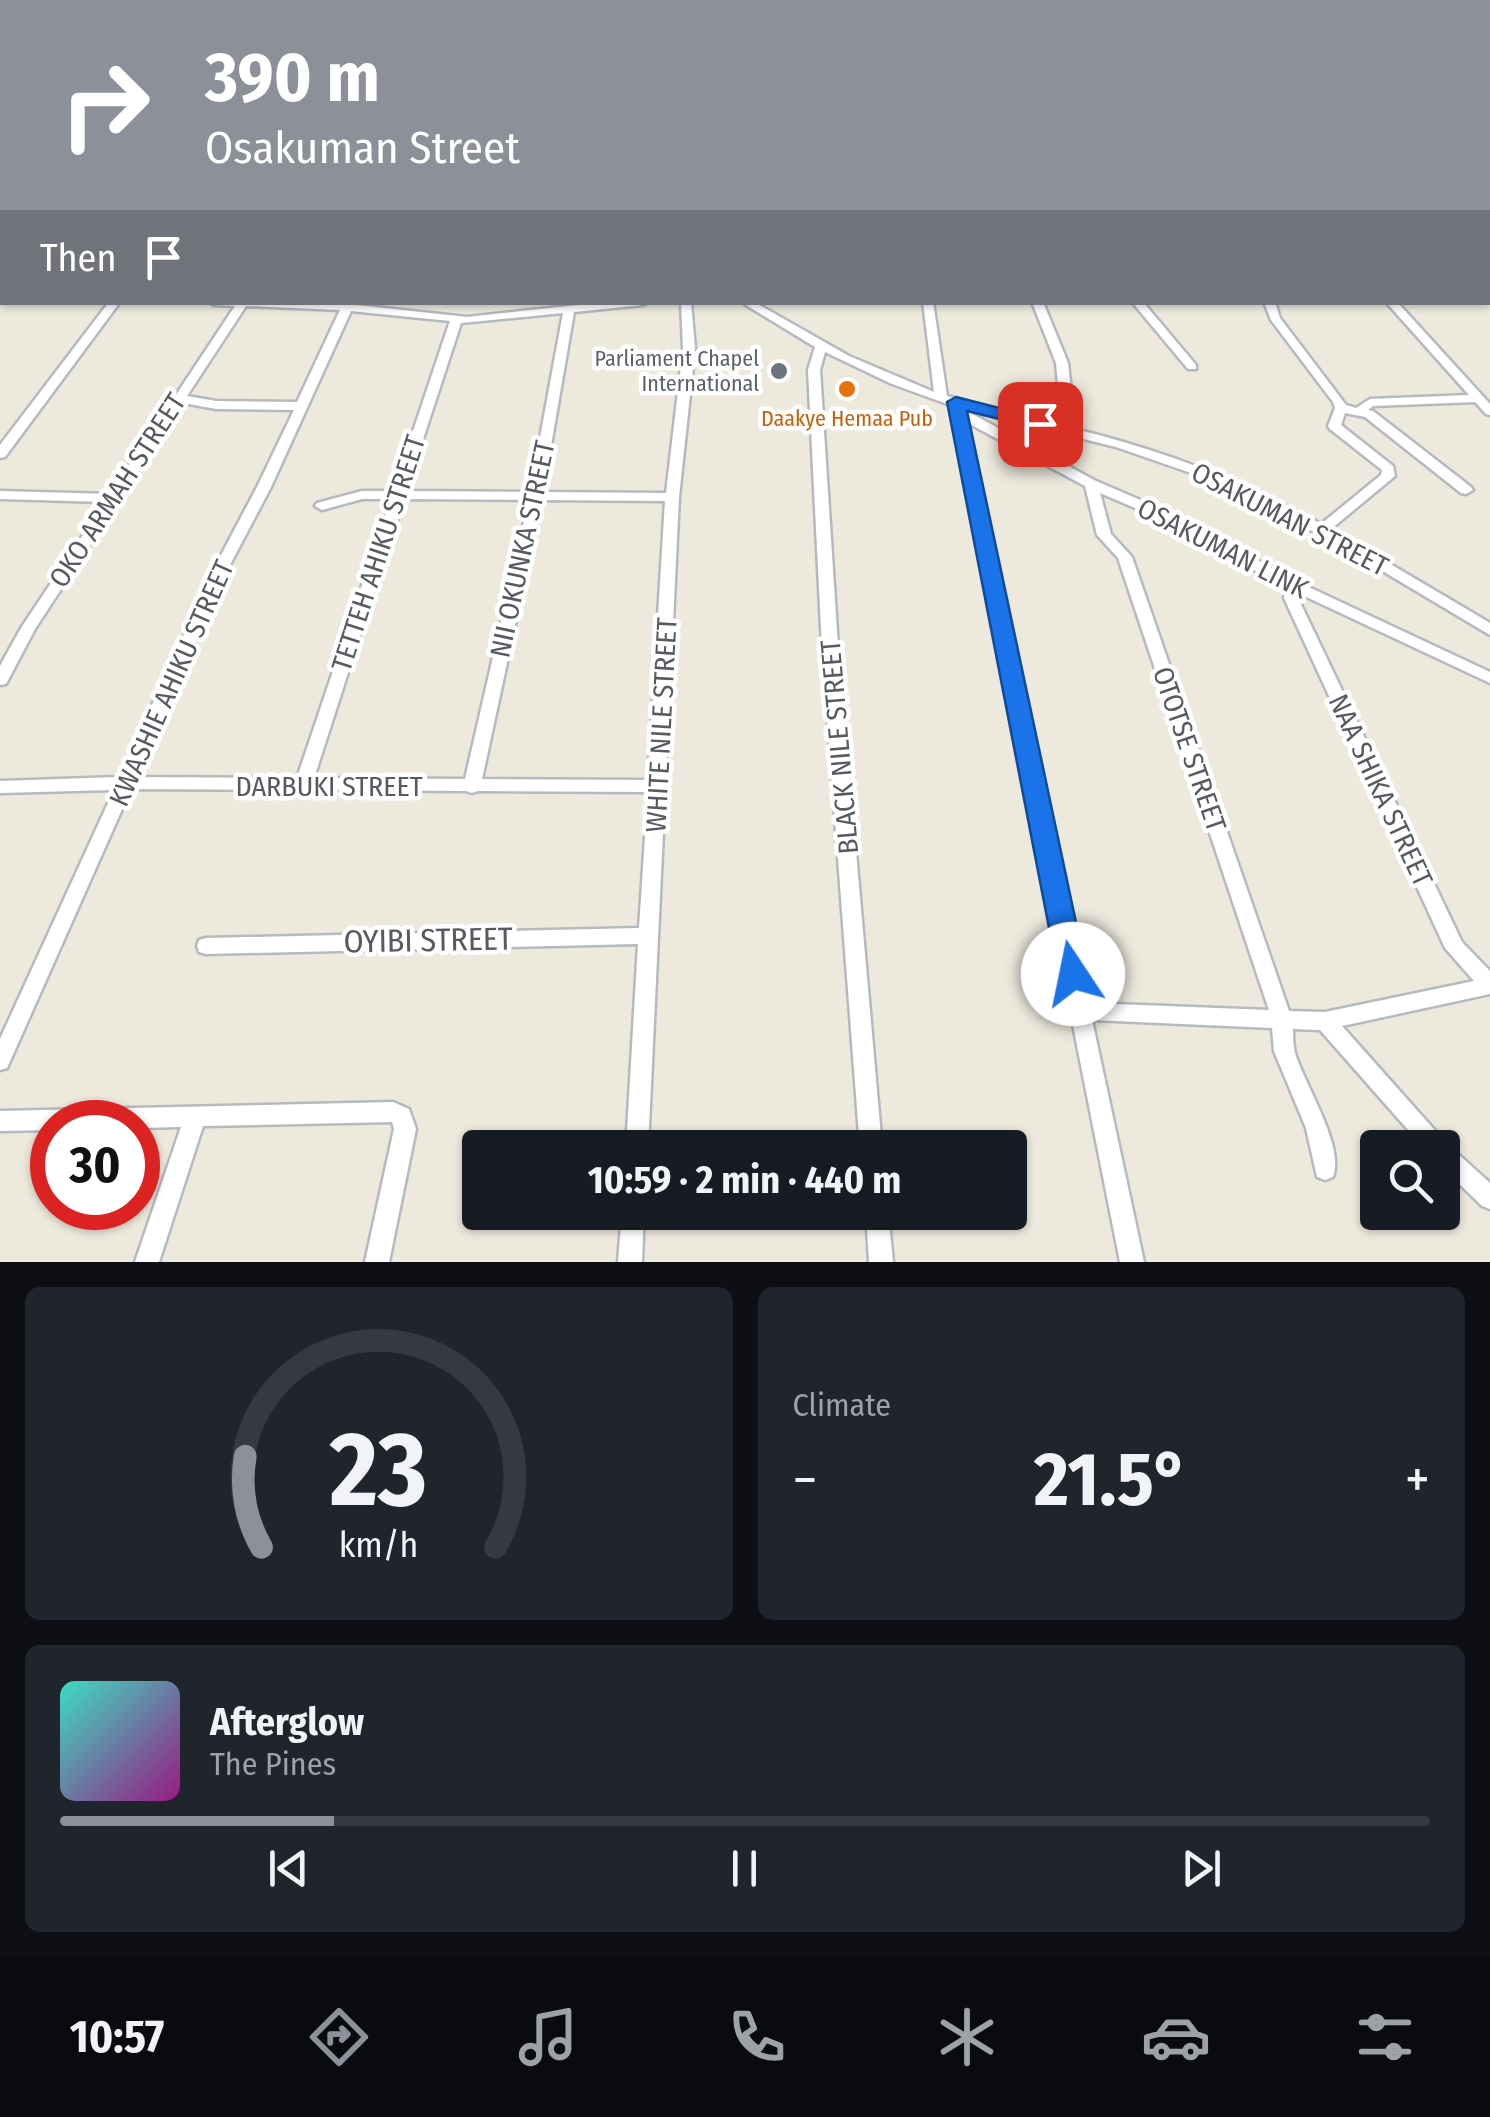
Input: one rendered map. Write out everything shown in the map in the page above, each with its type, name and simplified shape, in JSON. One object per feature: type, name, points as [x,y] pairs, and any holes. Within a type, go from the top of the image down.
[{"type":"street","points":[[0,454],[113,305]]},
{"type":"street","name":"OKO ARMAH STREET","points":[[0,680],[28,628],[241,305]]},
{"type":"street","points":[[313,305],[423,309],[456,320],[540,308],[568,310],[615,305]]},
{"type":"street","name":"WHITE NILE STREET","points":[[637,1130],[672,496],[688,349],[686,305]]},
{"type":"street","name":"OSAKUMAN STREET","points":[[751,305],[821,347],[952,404],[1070,430],[1208,474],[1321,531],[1490,630]]},
{"type":"street","points":[[929,305],[1132,1262]]},
{"type":"street","points":[[1038,305],[1062,364],[1070,430]]},
{"type":"street","points":[[1139,305],[1192,368]]},
{"type":"street","points":[[1270,305],[1275,318],[1333,392],[1341,408],[1334,426],[1388,468],[1388,476],[1321,531]]},
{"type":"street","points":[[1393,305],[1490,411]]},
{"type":"street","name":"KWASHIE AHIKU STREET","points":[[0,1061],[225,560],[302,406],[346,307]]},
{"type":"street","name":"NII OKUNKA STREET","points":[[472,787],[536,497],[568,310]]},
{"type":"street","name":"TETTEH AHIKU STREET","points":[[302,786],[456,320]]},
{"type":"street","name":"BLACK NILE STREET","points":[[821,347],[814,370],[829,627],[870,1130]]},
{"type":"street","points":[[177,398],[216,405],[302,406]]},
{"type":"street","points":[[1360,411],[1370,403],[1478,398]]},
{"type":"street","name":"OSAKUMAN LINK","points":[[952,404],[1092,484],[1161,514],[1295,586],[1490,678]]},
{"type":"street","points":[[1341,408],[1360,411],[1378,420],[1466,490]]},
{"type":"street","name":"OTOTSE STREET","points":[[1092,484],[1104,534],[1125,557],[1282,1020],[1284,1051],[1317,1128],[1325,1169]]},
{"type":"street","points":[[0,495],[112,498]]},
{"type":"street","points":[[322,506],[362,495],[672,496]]},
{"type":"street","name":"NAA SHIKA STREET","points":[[1295,586],[1290,598],[1455,948],[1490,985]]},
{"type":"street","name":"DARBUKI STREET","points":[[0,787],[125,783],[658,786]]},
{"type":"street","name":"OYIBI STREET","points":[[206,946],[650,936]]},
{"type":"street","points":[[1080,1011],[1325,1021],[1490,985]]},
{"type":"street","points":[[1325,1021],[1422,1130]]},
{"type":"street","points":[[0,1121],[393,1112],[402,1116],[406,1129],[377,1262]]},
{"type":"street","points":[[147,1262],[195,1117]]},
{"type":"street","points":[[1460,1169],[1490,1198]]},
{"type":"street","points":[[630,1262],[632,1230]]},
{"type":"street","points":[[878,1230],[881,1262]]},
{"type":"place","name":"Parliament Chapel International","points":[[779,371]]},
{"type":"place","name":"Daakye Hemaa Pub","points":[[847,389]]},
{"type":"route","points":[[1040,424],[956,402],[1073,974]]}]
